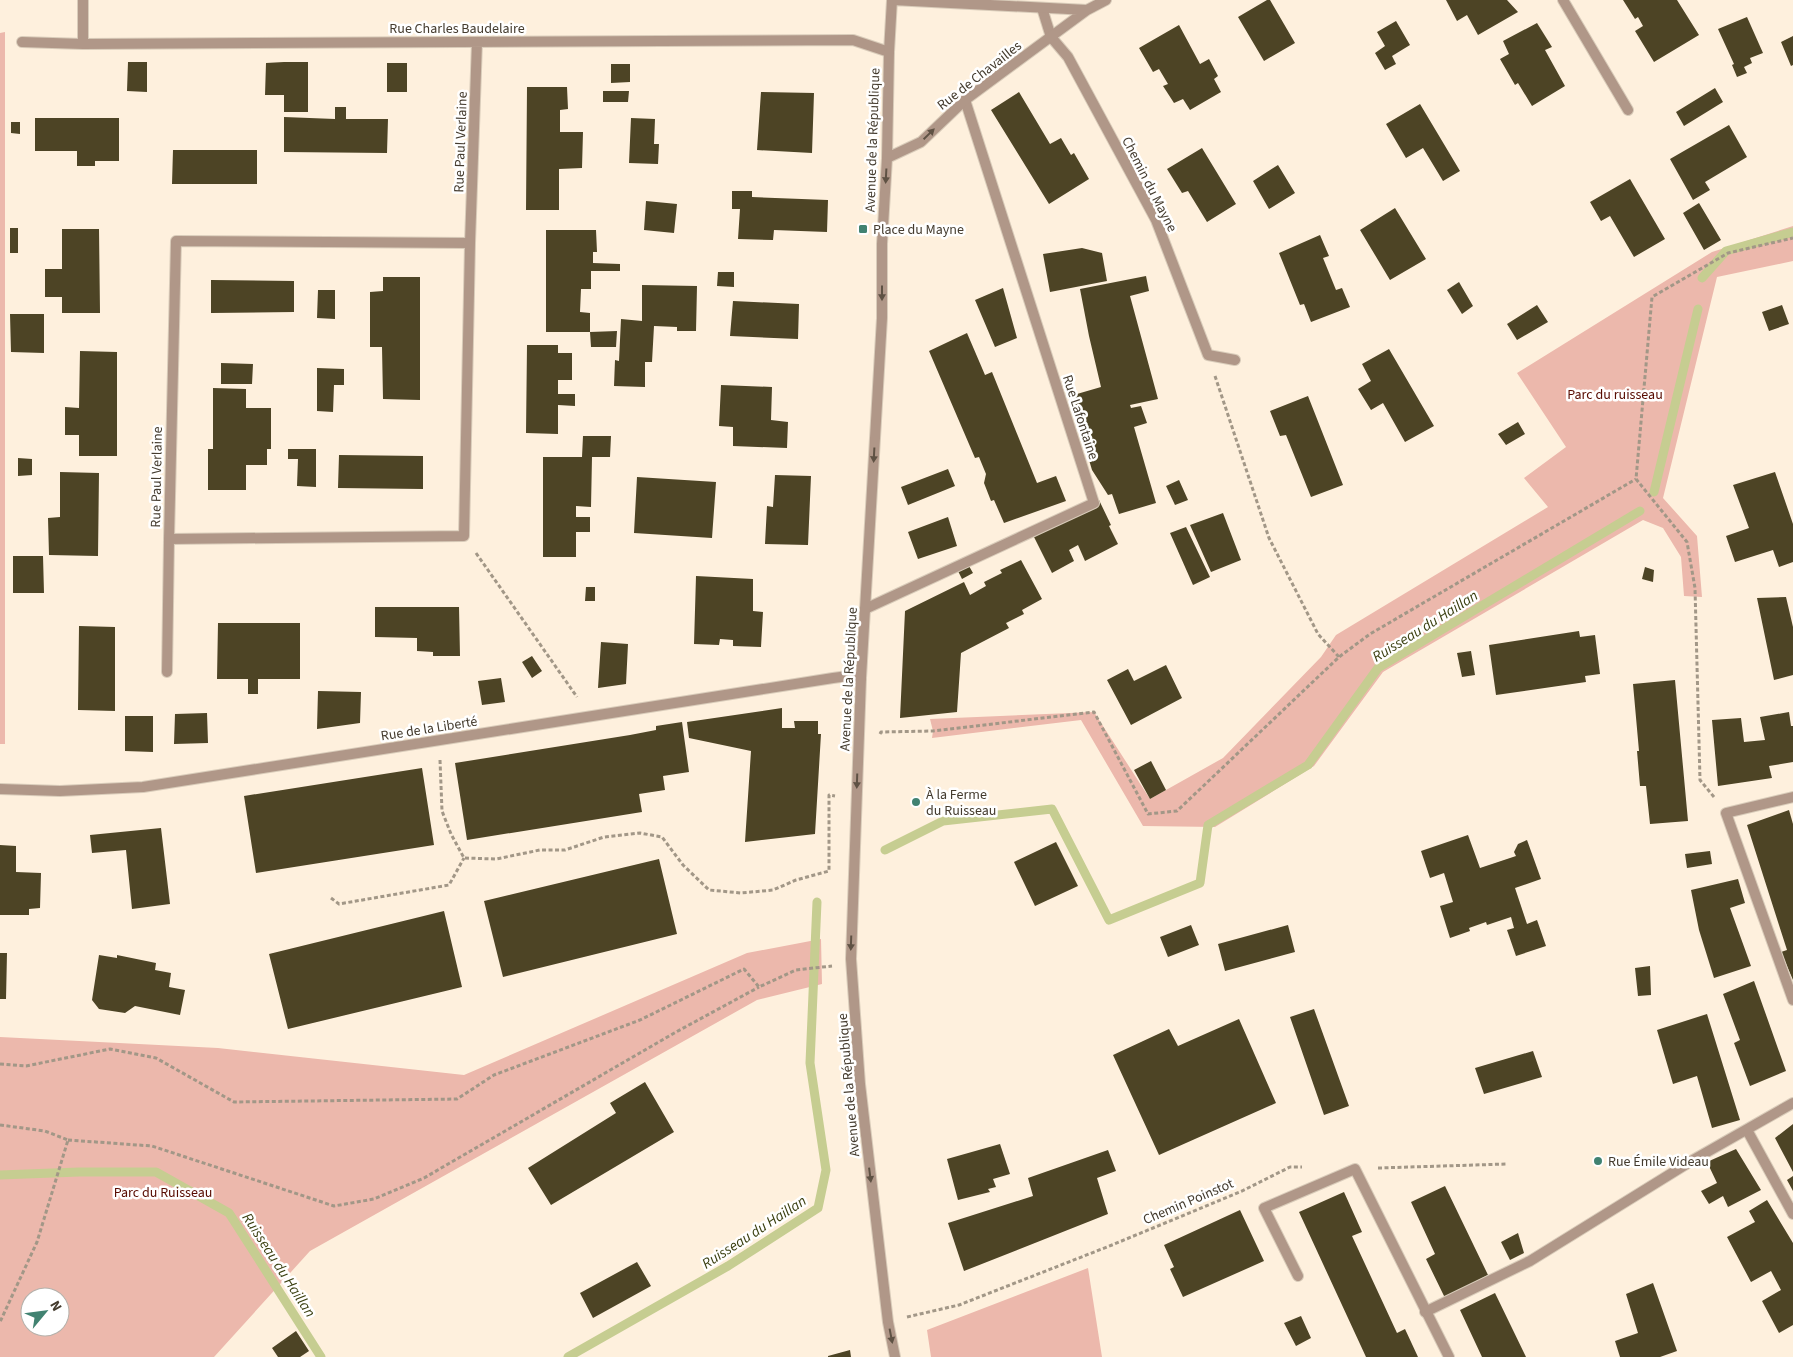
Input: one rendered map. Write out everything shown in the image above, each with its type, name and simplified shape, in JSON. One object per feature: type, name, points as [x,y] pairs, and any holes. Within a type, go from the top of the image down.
[{"type":"street","points":[[83,0],[84,44]]},
{"type":"street","points":[[893,0],[1087,10]]},
{"type":"street","name":"Avenue de la République","points":[[893,0],[889,52],[887,158],[882,244],[882,318],[860,678],[851,959],[860,1084],[888,1322],[895,1357]]},
{"type":"street","name":"Rue de Chavailles","points":[[887,158],[921,142],[965,100],[1087,10],[1106,0]]},
{"type":"street","points":[[1563,0],[1628,110]]},
{"type":"street","name":"Chemin du Mayne","points":[[1042,8],[1052,37],[1068,57],[1156,220],[1208,355]]},
{"type":"street","name":"Rue Charles Baudelaire","points":[[22,42],[84,44],[853,40],[889,52]]},
{"type":"street","name":"Rue Paul Verlaine","points":[[470,243],[176,241],[169,539],[464,536],[470,243],[477,42]]},
{"type":"street","name":"Rue Lafontaine","points":[[865,609],[1094,503],[965,100]]},
{"type":"street","points":[[1208,355],[1235,360]]},
{"type":"street","points":[[167,672],[169,539]]},
{"type":"street","name":"Rue de la Liberté","points":[[0,790],[143,787],[833,678],[848,676],[860,678]]},
{"type":"street","points":[[1793,797],[1726,814],[1793,1000]]},
{"type":"street","points":[[1425,1312],[1530,1261],[1693,1160],[1793,1103]]},
{"type":"street","points":[[1747,1130],[1793,1214]]},
{"type":"street","points":[[1298,1276],[1264,1208],[1355,1169],[1449,1357]]},
{"type":"path","points":[[1726,814],[1700,780],[1695,588],[1687,542],[1636,479],[1652,297],[1728,253],[1793,238]]},
{"type":"path","points":[[1208,355],[1269,538],[1318,634],[1339,657]]},
{"type":"path","points":[[879,738],[881,732],[933,731],[1094,712],[1148,814],[1177,811],[1339,657],[1370,634],[1636,479]]},
{"type":"path","points":[[464,536],[590,716]]},
{"type":"path","points":[[439,740],[442,811],[451,834],[464,858]]},
{"type":"path","points":[[464,858],[496,859],[540,850],[565,850],[604,838],[640,833],[662,837],[683,865],[709,890],[741,893],[773,890],[796,880],[829,871],[829,795],[856,800]]},
{"type":"path","points":[[331,898],[338,904],[448,885],[464,858]]},
{"type":"path","points":[[0,1125],[45,1131],[68,1140],[152,1146],[334,1206],[374,1199],[424,1178],[676,1032],[759,987],[796,970],[823,967]]},
{"type":"path","points":[[0,1064],[26,1066],[110,1050],[156,1058],[234,1102],[456,1099],[494,1075],[640,1020],[744,969],[759,987]]},
{"type":"path","points":[[0,1322],[37,1242],[68,1140]]},
{"type":"path","points":[[1355,1169],[1507,1164]]},
{"type":"path","name":"Chemin Poinstot","points":[[888,1322],[959,1305],[1112,1245],[1242,1191],[1290,1167],[1308,1168]]},
{"type":"green space","points":[[5,32],[5,744],[0,744],[0,33]]},
{"type":"green space","name":"Parc du ruisseau","points":[[1793,226],[1793,261],[1717,277],[1663,498],[1697,536],[1702,597],[1684,596],[1681,557],[1663,528],[1643,520],[1383,672],[1314,766],[1215,827],[1143,826],[1081,720],[932,738],[933,731],[930,719],[1094,712],[1150,799],[1223,758],[1321,657],[1336,635],[1548,507],[1524,478],[1566,447],[1517,373],[1712,252]]},
{"type":"green space","name":"Parc du Ruisseau","points":[[821,939],[822,984],[757,1000],[310,1251],[214,1357],[0,1357],[0,1037],[218,1048],[464,1075],[747,953]]},
{"type":"green space","points":[[1088,1268],[1102,1357],[931,1357],[927,1330]]},
{"type":"building","points":[[1270,0],[1295,43],[1264,61],[1238,17]]},
{"type":"building","points":[[1446,0],[1507,0],[1518,12],[1478,35],[1467,15],[1457,21]]},
{"type":"building","points":[[1623,0],[1677,0],[1699,35],[1654,62],[1635,31],[1643,26],[1638,17],[1635,19]]},
{"type":"building","points":[[1747,17],[1763,53],[1750,58],[1752,63],[1744,67],[1747,73],[1737,77],[1732,65],[1734,64],[1718,29]]},
{"type":"building","points":[[1396,21],[1410,45],[1392,56],[1396,64],[1385,70],[1375,53],[1385,46],[1377,32]]},
{"type":"building","points":[[1537,23],[1552,47],[1545,50],[1565,86],[1532,106],[1518,83],[1515,85],[1500,59],[1509,54],[1503,41]]},
{"type":"building","points":[[1179,25],[1200,64],[1209,59],[1218,76],[1214,79],[1221,92],[1190,110],[1183,99],[1174,103],[1163,86],[1168,84],[1159,69],[1153,72],[1139,48]]},
{"type":"building","points":[[1793,36],[1793,65],[1791,66],[1781,42]]},
{"type":"building","points":[[128,62],[147,62],[147,92],[127,91]]},
{"type":"building","points":[[308,62],[308,112],[284,112],[284,95],[265,95],[266,63]]},
{"type":"building","points":[[387,63],[407,63],[407,92],[387,92]]},
{"type":"building","points":[[611,64],[630,64],[630,82],[611,83]]},
{"type":"building","points":[[527,87],[567,87],[568,109],[560,110],[560,132],[583,132],[582,168],[559,169],[559,210],[526,210]]},
{"type":"building","points":[[1715,88],[1723,102],[1684,126],[1676,112]]},
{"type":"building","points":[[603,91],[629,91],[628,102],[603,102]]},
{"type":"building","points":[[761,92],[814,93],[812,153],[757,150]]},
{"type":"building","points":[[1019,92],[1050,144],[1061,138],[1071,155],[1074,153],[1089,179],[1049,204],[991,110]]},
{"type":"building","points":[[1420,104],[1460,171],[1443,181],[1423,148],[1406,158],[1386,124]]},
{"type":"building","points":[[335,107],[346,107],[346,119],[388,119],[387,153],[284,152],[284,117],[335,119]]},
{"type":"building","points":[[35,118],[119,118],[119,161],[95,161],[95,166],[77,166],[77,151],[35,151]]},
{"type":"building","points":[[631,118],[655,119],[654,144],[659,144],[658,164],[629,163]]},
{"type":"building","points":[[11,122],[20,122],[20,134],[11,133]]},
{"type":"building","points":[[1729,125],[1747,157],[1705,182],[1710,190],[1693,200],[1670,159]]},
{"type":"building","points":[[1202,148],[1236,204],[1207,222],[1188,191],[1182,193],[1167,169]]},
{"type":"building","points":[[173,150],[257,150],[257,184],[172,184]]},
{"type":"building","points":[[1278,165],[1295,193],[1269,209],[1253,181]]},
{"type":"building","points":[[1630,179],[1665,239],[1634,257],[1610,216],[1601,221],[1590,202]]},
{"type":"building","points":[[732,191],[752,191],[752,197],[828,200],[827,232],[774,230],[773,240],[738,239],[740,209],[732,209]]},
{"type":"building","points":[[646,201],[677,204],[674,233],[644,230]]},
{"type":"building","points":[[1699,203],[1721,240],[1704,250],[1683,213]]},
{"type":"building","points":[[1395,208],[1426,259],[1390,280],[1360,230]]},
{"type":"building","points":[[10,228],[18,228],[18,253],[10,253]]},
{"type":"building","points":[[62,229],[99,229],[100,313],[62,313],[62,297],[45,297],[45,269],[62,269]]},
{"type":"building","points":[[546,230],[596,230],[597,252],[593,252],[593,263],[620,264],[620,271],[591,271],[591,289],[581,289],[580,312],[590,313],[590,332],[546,332]]},
{"type":"building","points":[[1320,235],[1329,256],[1323,258],[1336,290],[1342,288],[1350,307],[1311,322],[1304,304],[1300,305],[1279,253]]},
{"type":"building","points":[[1082,248],[1102,253],[1107,281],[1050,292],[1043,254]]},
{"type":"building","points":[[718,272],[734,272],[734,287],[717,286]]},
{"type":"building","points":[[1146,276],[1149,291],[1130,296],[1158,399],[1130,405],[1131,408],[1141,406],[1147,423],[1134,427],[1156,503],[1119,514],[1112,494],[1108,495],[1092,470],[1070,396],[1101,387],[1080,289]]},
{"type":"building","points":[[383,277],[420,277],[420,400],[383,399],[382,347],[370,347],[370,292],[383,291]]},
{"type":"building","points":[[211,280],[294,281],[294,312],[211,313]]},
{"type":"building","points":[[1459,282],[1473,306],[1462,314],[1447,290]]},
{"type":"building","points":[[642,285],[697,286],[696,331],[677,331],[677,327],[654,326],[652,362],[645,362],[645,387],[614,386],[615,360],[619,361],[621,319],[642,321]]},
{"type":"building","points":[[1003,288],[1017,338],[995,347],[975,300]]},
{"type":"building","points":[[318,290],[335,290],[335,319],[317,318]]},
{"type":"building","points":[[733,301],[799,304],[798,339],[730,336]]},
{"type":"building","points":[[1537,305],[1548,322],[1517,340],[1507,324]]},
{"type":"building","points":[[1782,305],[1789,324],[1769,331],[1762,312]]},
{"type":"building","points":[[10,314],[44,314],[44,353],[11,352]]},
{"type":"building","points":[[617,331],[616,347],[591,347],[590,332]]},
{"type":"building","points":[[967,333],[985,375],[992,372],[1037,483],[1056,476],[1066,501],[1004,523],[994,500],[991,501],[984,483],[986,474],[979,457],[975,458],[929,351]]},
{"type":"building","points":[[527,345],[558,345],[558,353],[572,353],[572,380],[558,380],[558,394],[575,394],[575,406],[558,405],[558,434],[526,433]]},
{"type":"building","points":[[1389,349],[1434,426],[1405,442],[1383,403],[1371,410],[1358,389],[1371,381],[1362,364]]},
{"type":"building","points":[[80,351],[117,352],[117,456],[79,456],[79,435],[65,435],[65,407],[79,408]]},
{"type":"building","points":[[221,363],[253,364],[252,384],[221,384]]},
{"type":"building","points":[[317,368],[344,369],[344,385],[334,385],[333,412],[317,411]]},
{"type":"building","points":[[721,385],[772,387],[771,420],[788,422],[787,448],[733,446],[733,427],[719,426]]},
{"type":"building","points":[[213,388],[246,389],[246,408],[271,408],[271,449],[267,449],[267,465],[246,465],[246,490],[208,490],[208,449],[213,449]]},
{"type":"building","points":[[1308,396],[1343,485],[1311,497],[1286,435],[1280,436],[1270,411]]},
{"type":"building","points":[[1518,422],[1525,434],[1506,445],[1498,434]]},
{"type":"building","points":[[583,436],[611,436],[610,457],[592,457],[591,507],[576,506],[576,517],[590,517],[590,532],[576,532],[576,557],[543,557],[543,457],[582,457]]},
{"type":"building","points":[[288,449],[316,449],[316,487],[297,486],[298,459],[288,459]]},
{"type":"building","points":[[339,455],[423,456],[423,489],[338,488]]},
{"type":"building","points":[[18,458],[32,459],[32,475],[18,476]]},
{"type":"building","points":[[948,469],[955,486],[908,505],[901,487]]},
{"type":"building","points":[[60,472],[99,473],[98,556],[49,555],[48,518],[60,517]]},
{"type":"building","points":[[1775,472],[1793,524],[1793,562],[1779,567],[1773,550],[1735,562],[1726,536],[1749,528],[1733,485]]},
{"type":"building","points":[[775,475],[811,476],[808,545],[765,544],[767,506],[773,507]]},
{"type":"building","points":[[637,477],[716,482],[712,538],[634,533]]},
{"type":"building","points":[[1179,480],[1188,500],[1175,505],[1166,486]]},
{"type":"building","points":[[1099,500],[1118,544],[1085,561],[1078,545],[1069,550],[1074,561],[1052,573],[1034,537]]},
{"type":"building","points":[[1223,513],[1241,560],[1211,572],[1190,525]]},
{"type":"building","points":[[948,517],[957,546],[918,559],[908,532]]},
{"type":"building","points":[[1186,527],[1210,577],[1193,585],[1170,533]]},
{"type":"building","points":[[13,556],[43,556],[44,593],[13,593]]},
{"type":"building","points":[[1021,560],[1042,599],[1022,610],[1024,614],[1006,623],[1009,628],[961,653],[957,712],[900,718],[905,611],[964,582],[970,595],[986,586],[984,582],[1002,573],[1000,570]]},
{"type":"building","points":[[969,566],[973,573],[962,579],[958,571]]},
{"type":"building","points":[[1645,567],[1654,570],[1653,582],[1642,579]]},
{"type":"building","points":[[696,576],[753,579],[753,611],[763,612],[761,647],[733,646],[733,640],[720,639],[719,645],[694,644]]},
{"type":"building","points":[[586,587],[595,587],[595,601],[585,601]]},
{"type":"building","points":[[1786,597],[1793,627],[1793,675],[1774,680],[1757,598]]},
{"type":"building","points":[[375,607],[459,607],[460,656],[433,656],[433,652],[417,651],[417,638],[375,637]]},
{"type":"building","points":[[218,623],[300,623],[300,679],[258,679],[258,694],[248,694],[248,679],[217,679]]},
{"type":"building","points":[[79,626],[115,627],[115,711],[78,710]]},
{"type":"building","points":[[1579,631],[1580,637],[1595,635],[1600,674],[1585,676],[1586,682],[1496,695],[1489,645]]},
{"type":"building","points":[[601,642],[628,644],[626,684],[598,688]]},
{"type":"building","points":[[1471,651],[1475,675],[1462,677],[1457,653]]},
{"type":"building","points":[[532,656],[542,671],[532,678],[522,662]]},
{"type":"building","points":[[1166,665],[1182,698],[1131,725],[1107,680],[1128,669],[1134,681]]},
{"type":"building","points":[[501,678],[505,702],[482,705],[478,681]]},
{"type":"building","points":[[1675,680],[1688,821],[1650,824],[1646,786],[1640,786],[1633,684]]},
{"type":"building","points":[[318,691],[361,692],[360,723],[317,729]]},
{"type":"building","points":[[782,708],[782,728],[795,728],[794,721],[818,721],[818,734],[821,734],[815,834],[745,842],[751,751],[689,738],[687,722]]},
{"type":"building","points":[[1789,712],[1791,726],[1793,726],[1793,762],[1769,766],[1772,778],[1718,786],[1712,720],[1741,718],[1744,742],[1765,740],[1760,717]]},
{"type":"building","points":[[207,713],[208,743],[174,744],[175,714]]},
{"type":"building","points":[[125,716],[153,716],[153,752],[125,751]]},
{"type":"building","points":[[682,722],[689,772],[663,776],[665,790],[639,794],[642,812],[467,840],[455,763],[630,735],[656,730],[656,726]]},
{"type":"building","points":[[1151,761],[1166,790],[1150,799],[1134,770]]},
{"type":"building","points":[[422,768],[434,845],[256,873],[244,796]]},
{"type":"building","points":[[1789,810],[1793,824],[1793,980],[1781,952],[1787,950],[1747,825]]},
{"type":"building","points":[[161,828],[170,904],[132,909],[126,850],[92,853],[90,835]]},
{"type":"building","points":[[1468,835],[1480,868],[1516,856],[1514,852],[1518,844],[1527,840],[1541,879],[1515,888],[1527,924],[1537,920],[1546,946],[1516,956],[1507,930],[1514,928],[1511,917],[1487,925],[1486,922],[1469,928],[1470,931],[1450,938],[1440,906],[1453,902],[1444,873],[1430,878],[1421,851]]},
{"type":"building","points":[[1056,842],[1078,886],[1035,906],[1014,862]]},
{"type":"building","points":[[0,845],[16,846],[16,872],[41,873],[40,908],[29,909],[29,915],[0,915]]},
{"type":"building","points":[[1710,851],[1712,864],[1687,868],[1685,854]]},
{"type":"building","points":[[659,859],[677,934],[503,977],[484,901]]},
{"type":"building","points":[[1738,879],[1745,903],[1730,908],[1751,966],[1714,978],[1699,930],[1691,890]]},
{"type":"building","points":[[444,911],[462,987],[288,1029],[269,954]]},
{"type":"building","points":[[1191,925],[1199,945],[1168,957],[1160,937]]},
{"type":"building","points":[[1288,925],[1295,952],[1225,971],[1218,944]]},
{"type":"building","points":[[0,953],[7,953],[6,999],[0,999]]},
{"type":"building","points":[[99,955],[117,958],[117,955],[156,963],[155,970],[171,973],[169,987],[185,990],[180,1015],[135,1006],[125,1013],[99,1009],[92,1000]]},
{"type":"building","points":[[1650,966],[1651,995],[1638,996],[1635,968]]},
{"type":"building","points":[[1754,981],[1786,1071],[1750,1086],[1734,1043],[1740,1040],[1723,994]]},
{"type":"building","points":[[1314,1009],[1349,1106],[1324,1115],[1290,1017]]},
{"type":"building","points":[[1707,1014],[1740,1120],[1712,1128],[1697,1076],[1673,1084],[1657,1030]]},
{"type":"building","points":[[1239,1019],[1276,1103],[1159,1155],[1113,1055],[1169,1029],[1178,1046]]},
{"type":"building","points":[[1533,1051],[1542,1077],[1484,1094],[1475,1068]]},
{"type":"building","points":[[645,1082],[674,1132],[551,1205],[528,1168],[616,1113],[610,1103]]},
{"type":"building","points":[[1793,1124],[1793,1172],[1775,1138]]},
{"type":"building","points":[[1000,1144],[1010,1174],[993,1179],[996,1187],[988,1189],[990,1192],[958,1200],[947,1159]]},
{"type":"building","points":[[1736,1149],[1761,1190],[1728,1207],[1723,1196],[1709,1204],[1701,1191],[1717,1183],[1707,1162]]},
{"type":"building","points":[[1108,1150],[1116,1171],[1097,1178],[1108,1214],[964,1271],[948,1223],[1033,1196],[1028,1178]]},
{"type":"building","points":[[1793,1176],[1793,1191],[1787,1180]]},
{"type":"building","points":[[1445,1186],[1488,1275],[1445,1298],[1426,1259],[1435,1254],[1411,1202]]},
{"type":"building","points":[[1344,1192],[1362,1232],[1352,1236],[1397,1333],[1405,1329],[1418,1357],[1366,1357],[1299,1212]]},
{"type":"building","points":[[1767,1200],[1793,1243],[1793,1325],[1779,1333],[1762,1301],[1781,1290],[1771,1271],[1751,1282],[1727,1237],[1755,1222],[1749,1211]]},
{"type":"building","points":[[1240,1210],[1264,1261],[1183,1297],[1170,1269],[1174,1267],[1164,1245]]},
{"type":"building","points":[[1518,1233],[1524,1253],[1510,1260],[1501,1242]]},
{"type":"building","points":[[637,1262],[651,1286],[593,1318],[580,1293]]},
{"type":"building","points":[[1653,1283],[1677,1351],[1660,1357],[1620,1357],[1615,1341],[1638,1333],[1626,1294]]},
{"type":"building","points":[[1495,1293],[1526,1357],[1482,1357],[1460,1310]]},
{"type":"building","points":[[1301,1316],[1311,1338],[1296,1346],[1284,1323]]},
{"type":"building","points":[[296,1331],[309,1351],[300,1357],[278,1357],[272,1348]]},
{"type":"building","points":[[850,1350],[851,1357],[828,1357],[828,1356]]},
{"type":"waterway","name":"Ruisseau du Haillan","points":[[1702,278],[1726,251],[1793,232]]},
{"type":"waterway","name":"Ruisseau du Haillan","points":[[1654,492],[1698,309]]},
{"type":"waterway","name":"Ruisseau du Haillan","points":[[885,850],[943,821],[1052,809],[1109,920],[1200,883],[1208,825],[1308,765],[1378,668],[1640,511]]},
{"type":"waterway","name":"Ruisseau du Haillan","points":[[568,1357],[728,1266],[818,1208],[826,1170],[810,1063],[817,902]]},
{"type":"waterway","name":"Ruisseau du Haillan","points":[[0,1175],[156,1172],[229,1213],[321,1357]]},
{"type":"place","name":"Place du Mayne","points":[[863,229]]},
{"type":"place","name":"À la Ferme du Ruisseau","points":[[916,802]]},
{"type":"place","name":"Rue Émile Videau","points":[[1598,1161]]}]
